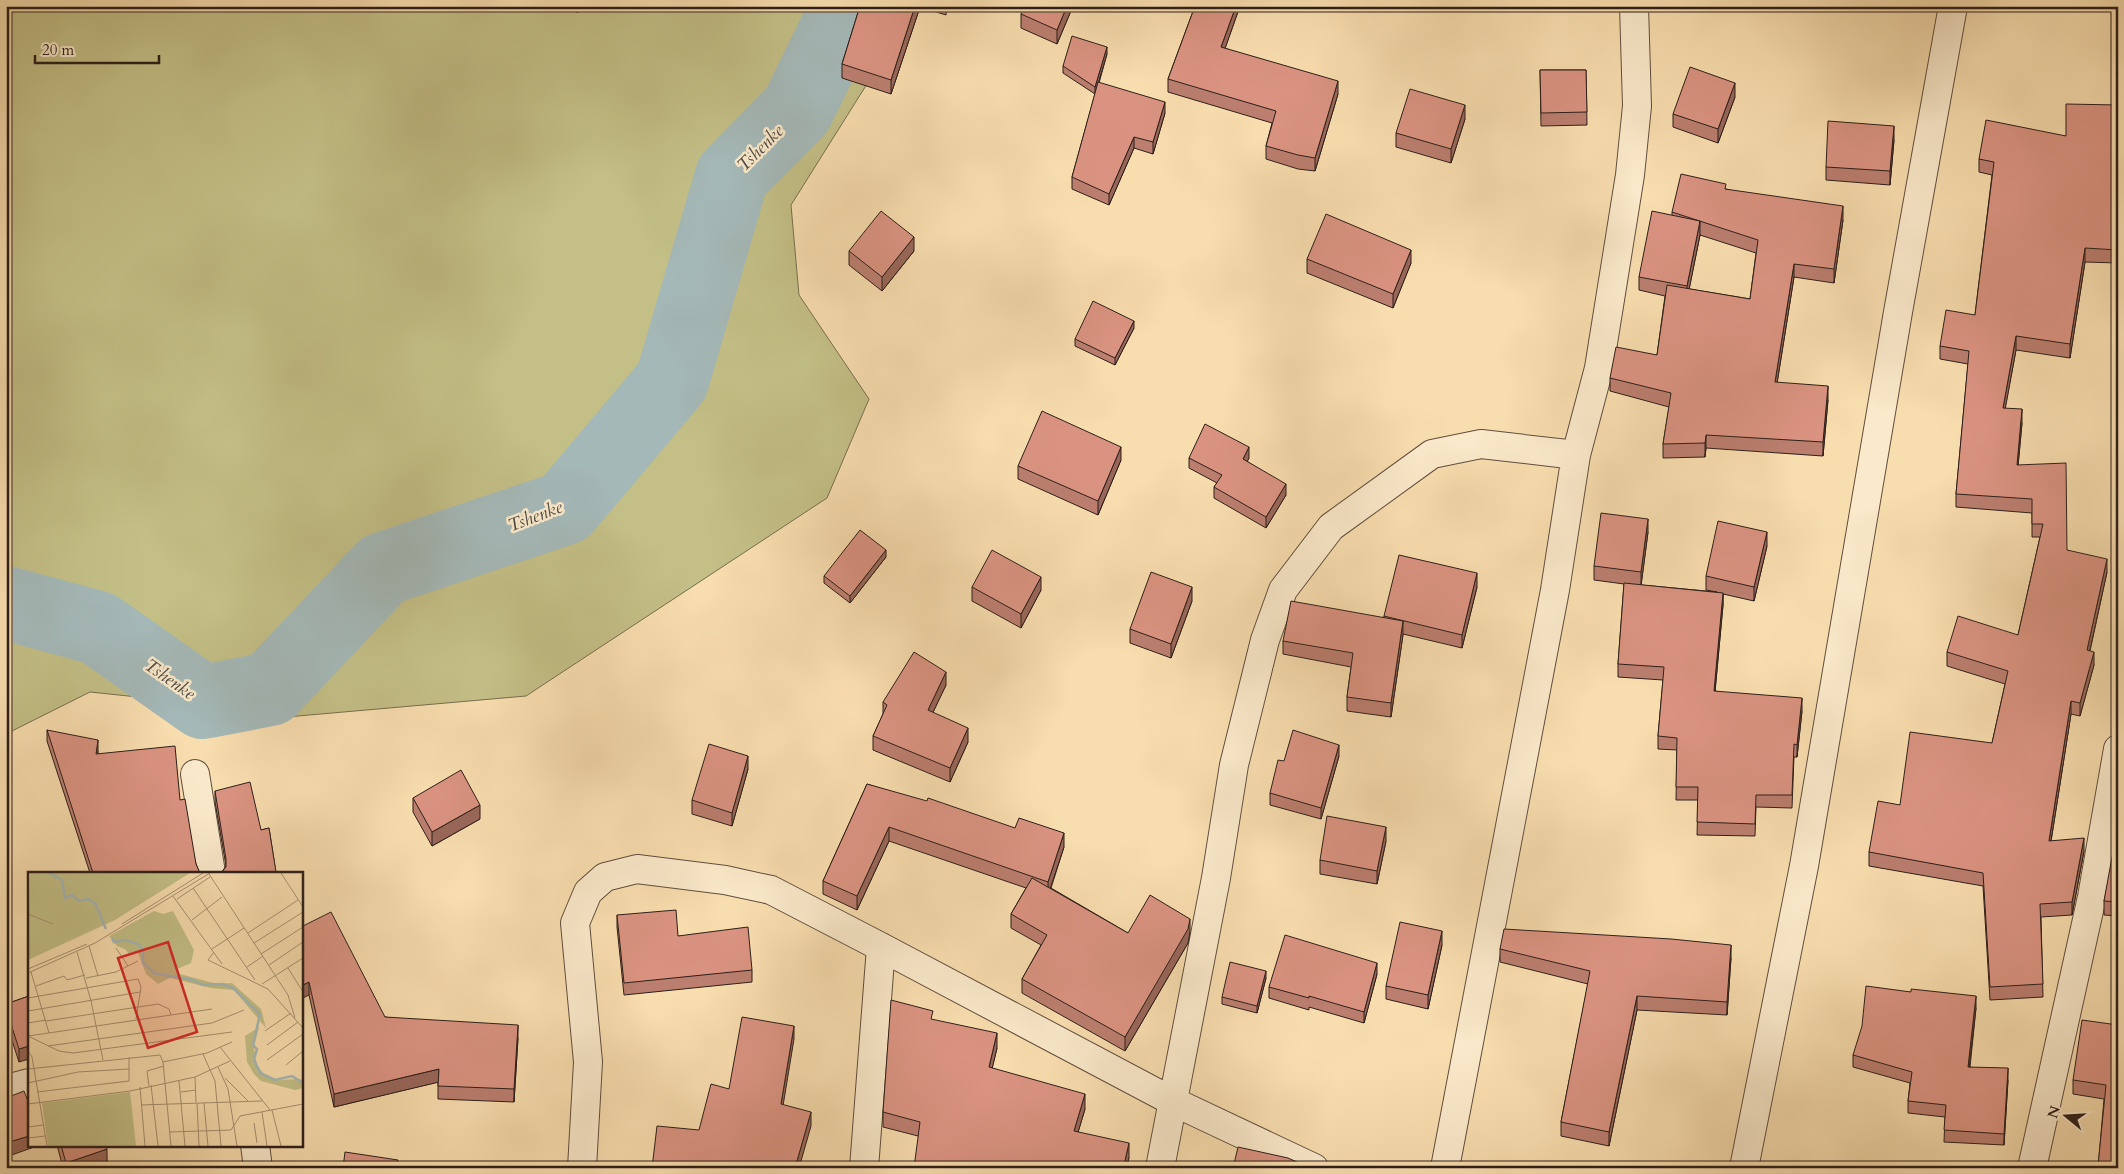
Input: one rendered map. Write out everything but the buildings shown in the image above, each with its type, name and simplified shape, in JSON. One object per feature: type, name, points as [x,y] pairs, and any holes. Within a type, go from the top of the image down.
[{"type":"street","points":[[1445,1168],[1555,590],[1576,455],[1599,368],[1630,176],[1637,106],[1633,26],[1634,6]]},
{"type":"street","points":[[1744,1168],[1804,866],[1895,331],[1953,6]]},
{"type":"street","points":[[1160,1168],[1216,878],[1234,765],[1265,640],[1283,590],[1331,527],[1432,454],[1481,444],[1576,455]]},
{"type":"street","points":[[2032,1168],[2092,897],[2118,749]]},
{"type":"street","points":[[194,774],[211,872]]},
{"type":"street","points":[[582,1168],[588,1062],[575,923],[588,892],[604,877],[637,869],[724,880],[771,890],[1172,1101],[1314,1168]]},
{"type":"street","points":[[864,1168],[881,947]]},
{"type":"street","points":[[6,1089],[28,1083]]},
{"type":"street","points":[[255,1146],[258,1168]]},
{"type":"shaded area","points":[[6,6],[916,6],[791,205],[799,295],[869,399],[827,498],[526,696],[275,718],[176,701],[90,692],[12,731],[6,764]]},
{"type":"waterway","name":"Tshenke","points":[[6,603],[98,628],[203,702],[270,689],[383,569],[565,508],[672,381],[732,176],[797,110],[848,6]]}]
